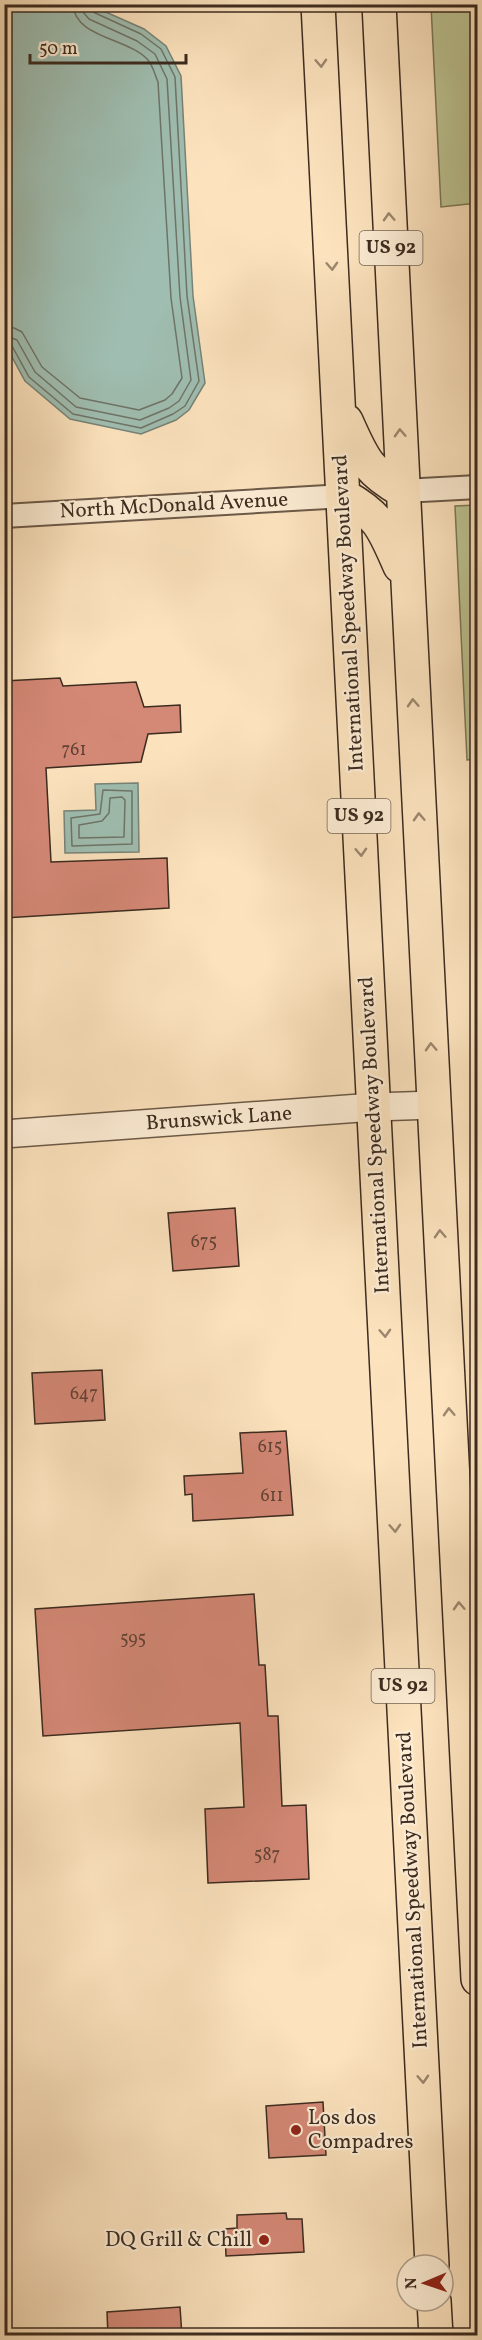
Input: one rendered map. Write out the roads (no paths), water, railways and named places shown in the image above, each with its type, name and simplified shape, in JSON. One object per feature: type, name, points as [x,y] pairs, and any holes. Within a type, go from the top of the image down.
[{"type":"main road","name":"International Speedway Boulevard","points":[[318,4],[431,2253]]},
{"type":"main road","name":"US 92","points":[[379,4],[477,1979]]},
{"type":"main road","points":[[339,405],[363,457],[380,478],[403,491]]},
{"type":"main road","points":[[344,496],[365,508],[382,525],[408,581]]},
{"type":"main road","points":[[435,2313],[436,2336]]},
{"type":"street","points":[[403,491],[477,487]]},
{"type":"street","name":"North McDonald Avenue","points":[[4,516],[344,496]]},
{"type":"street","name":"Brunswick Lane","points":[[4,1134],[374,1107],[434,1105]]},
{"type":"water","points":[[4,5],[90,5],[144,29],[166,46],[181,76],[193,296],[205,383],[189,410],[176,420],[141,434],[70,419],[25,381],[5,344]]},
{"type":"water","points":[[138,783],[139,852],[65,853],[64,811],[96,810],[95,784]]},
{"type":"place","name":"Los dos Compadres","points":[[296,2130]]},
{"type":"place","name":"DQ Grill & Chill","points":[[264,2240]]}]
